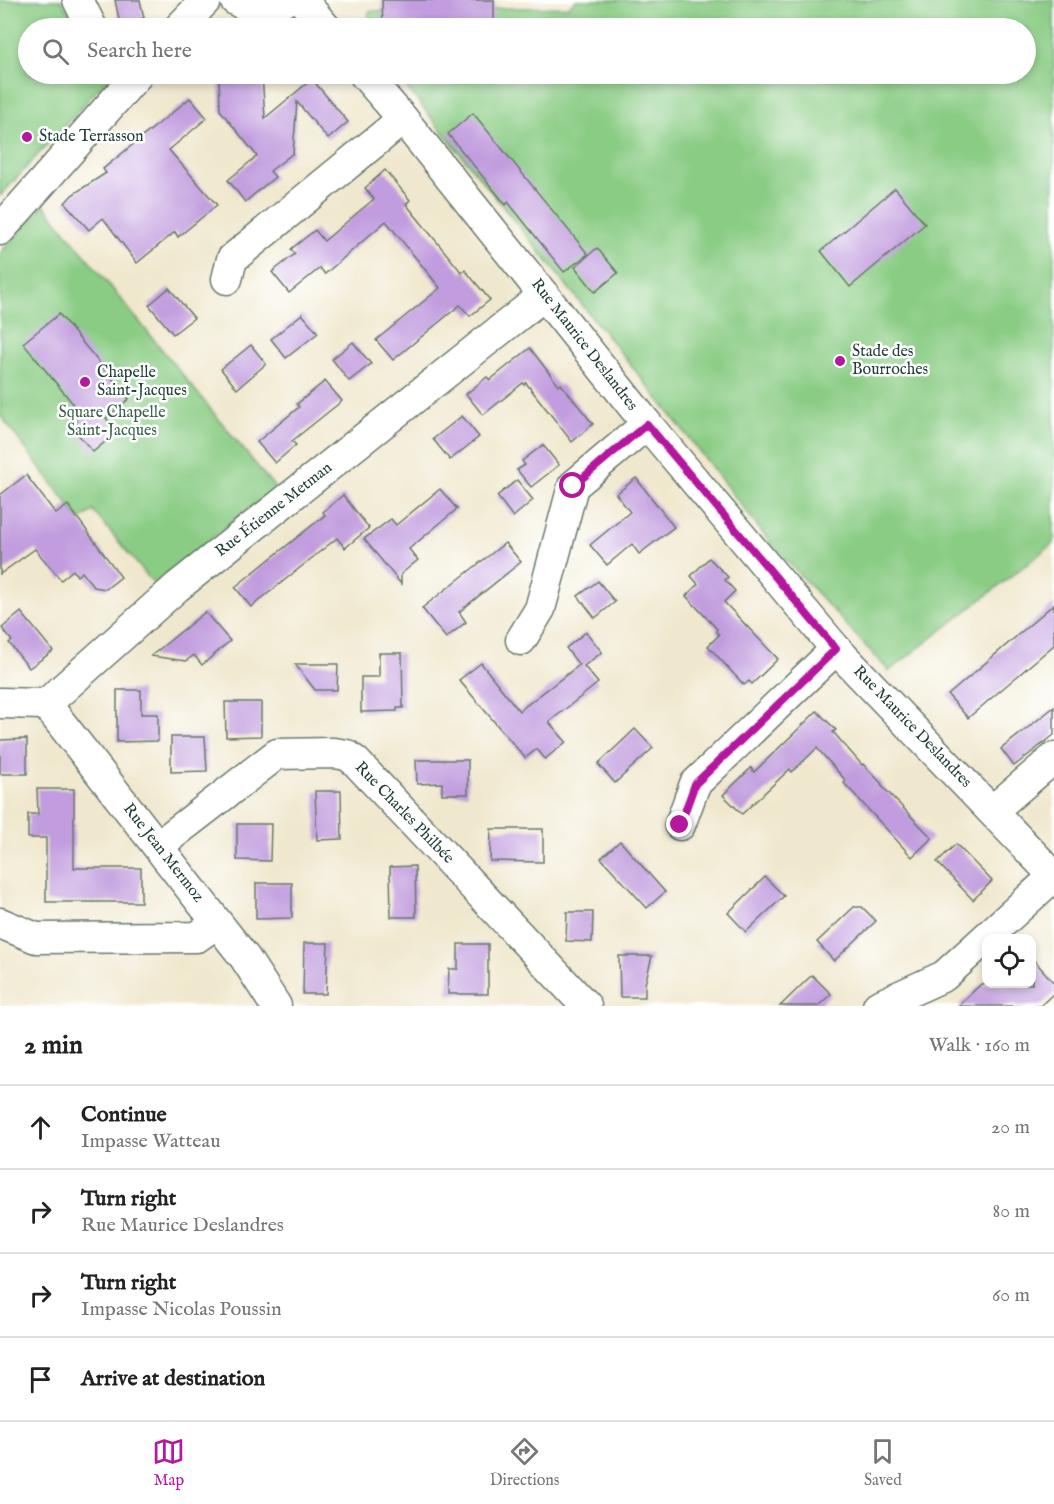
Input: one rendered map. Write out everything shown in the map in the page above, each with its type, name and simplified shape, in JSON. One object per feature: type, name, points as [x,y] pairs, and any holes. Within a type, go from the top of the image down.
[{"type":"street","points":[[78,0],[87,18]]},
{"type":"street","points":[[189,18],[206,0]]},
{"type":"street","points":[[235,0],[256,8],[270,7],[286,0]]},
{"type":"street","points":[[302,0],[317,18]]},
{"type":"street","points":[[0,230],[121,84]]},
{"type":"street","name":"Rue Maurice Deslandres","points":[[373,84],[647,424],[836,649],[1054,876]]},
{"type":"street","points":[[227,279],[232,259],[403,119]]},
{"type":"street","name":"Rue Étienne Metman","points":[[46,704],[177,587],[544,295]]},
{"type":"street","points":[[521,640],[540,609],[573,486],[647,424]]},
{"type":"street","points":[[680,825],[695,784],[836,649]]},
{"type":"street","points":[[0,703],[46,704]]},
{"type":"street","name":"Rue Jean Mermoz","points":[[46,704],[245,958],[276,1006]]},
{"type":"street","name":"Rue Charles Philbée","points":[[159,846],[277,754],[334,753],[347,755],[586,1006]]},
{"type":"street","points":[[992,811],[1054,758]]},
{"type":"street","points":[[878,1006],[944,976],[1054,876]]},
{"type":"street","points":[[0,923],[36,938],[59,938],[197,937],[217,923]]},
{"type":"green space","name":"Stade Terrasson","points":[[0,0],[61,0],[72,18],[18,18],[18,84],[103,84],[0,196]]},
{"type":"green space","name":"Stade des Bourroches","points":[[576,0],[1054,0],[1054,543],[889,671],[773,546],[671,415],[404,84],[1036,84],[1036,18],[369,18],[369,11],[568,7]]},
{"type":"green space","name":"Square Chapelle Saint-Jacques","points":[[44,205],[275,488],[154,584],[93,511],[80,520],[0,415],[0,253]]},
{"type":"building","points":[[115,0],[140,0],[144,18],[119,18]]},
{"type":"building","points":[[382,0],[494,0],[494,18],[383,18]]},
{"type":"building","points":[[219,84],[263,84],[265,118],[306,84],[316,84],[348,122],[328,139],[297,102],[293,153],[270,171],[275,177],[245,202],[228,180],[257,156],[220,110]]},
{"type":"building","points":[[190,98],[207,118],[169,150],[217,205],[178,237],[175,232],[137,263],[103,218],[89,230],[65,203],[72,195],[106,173],[103,169]]},
{"type":"building","points":[[473,113],[588,254],[564,272],[508,202],[506,205],[448,134]]},
{"type":"building","points":[[385,170],[410,200],[406,204],[462,273],[465,270],[490,300],[470,316],[460,305],[393,360],[376,340],[440,288],[386,221],[325,274],[320,268],[289,293],[272,272],[295,254],[291,249],[315,230],[324,241],[374,199],[365,188]]},
{"type":"building","points":[[895,188],[925,224],[850,287],[821,251]]},
{"type":"building","points":[[597,248],[618,273],[595,292],[575,267]]},
{"type":"building","points":[[169,288],[194,318],[173,334],[149,305]]},
{"type":"building","name":"Chapelle Saint-Jacques","points":[[59,314],[129,399],[106,418],[117,432],[93,452],[71,426],[77,421],[73,417],[79,411],[23,343]]},
{"type":"building","points":[[302,314],[318,333],[286,358],[271,339]]},
{"type":"building","points":[[353,342],[371,364],[349,381],[332,359]]},
{"type":"building","points":[[251,345],[266,364],[237,389],[221,369]]},
{"type":"building","points":[[530,348],[559,386],[561,384],[593,424],[572,442],[526,383],[483,415],[466,394],[487,377],[490,380]]},
{"type":"building","points":[[325,381],[342,401],[292,441],[296,445],[275,463],[257,442],[299,407],[297,404]]},
{"type":"building","points":[[462,416],[479,437],[450,460],[433,439]]},
{"type":"building","points":[[543,445],[559,465],[531,487],[517,470],[525,465],[522,461]]},
{"type":"building","points":[[26,475],[56,514],[68,505],[121,577],[106,589],[94,587],[82,572],[77,576],[73,570],[61,580],[35,549],[0,574],[0,495]]},
{"type":"building","points":[[636,478],[674,527],[639,554],[632,544],[607,565],[590,545],[630,512],[616,494]]},
{"type":"building","points":[[517,480],[533,500],[513,517],[497,496]]},
{"type":"building","points":[[440,489],[457,509],[409,549],[418,560],[401,574],[401,584],[364,539],[391,519],[396,525]]},
{"type":"building","points":[[343,495],[369,528],[345,548],[337,538],[251,607],[235,587],[325,515],[323,512]]},
{"type":"building","points":[[505,543],[521,562],[459,612],[466,622],[446,638],[422,608]]},
{"type":"building","points":[[709,558],[728,577],[725,580],[735,591],[724,602],[778,659],[752,684],[749,681],[744,685],[708,646],[719,635],[717,629],[686,596],[698,584],[691,576]]},
{"type":"building","points":[[598,581],[615,602],[595,618],[578,596]]},
{"type":"building","points":[[1054,604],[1054,645],[968,718],[948,695]]},
{"type":"building","points":[[21,612],[53,651],[29,668],[9,643],[12,641],[2,628]]},
{"type":"building","points":[[205,612],[230,641],[202,665],[194,655],[186,661],[151,656]]},
{"type":"building","points":[[586,632],[602,652],[584,666],[598,683],[549,722],[566,742],[545,759],[537,749],[525,758],[459,680],[481,663],[519,711],[579,665],[566,648]]},
{"type":"building","points":[[379,653],[402,653],[403,708],[397,708],[397,711],[361,712],[361,677],[379,677]]},
{"type":"building","points":[[295,664],[338,664],[337,690],[315,690]]},
{"type":"building","points":[[117,690],[141,690],[141,714],[158,714],[158,741],[117,742]]},
{"type":"building","points":[[225,702],[261,702],[261,736],[226,737]]},
{"type":"building","points":[[1054,707],[1054,735],[1014,766],[1001,749]]},
{"type":"building","points":[[817,711],[836,730],[833,732],[862,765],[932,838],[912,857],[844,783],[846,781],[817,748],[792,772],[790,769],[742,814],[723,795],[751,768],[754,772]]},
{"type":"building","points":[[635,729],[653,748],[615,783],[598,764]]},
{"type":"building","points":[[171,737],[205,737],[207,771],[171,772]]},
{"type":"building","points":[[27,739],[27,774],[0,774],[0,740]]},
{"type":"building","points":[[416,760],[468,760],[468,794],[442,794],[442,783],[417,784]]},
{"type":"building","points":[[37,789],[74,789],[74,868],[141,868],[141,902],[46,902],[46,838],[28,838],[28,814],[38,814]]},
{"type":"building","points":[[315,791],[341,791],[342,839],[317,840]]},
{"type":"building","points":[[237,824],[271,824],[270,861],[237,860]]},
{"type":"building","points":[[491,829],[543,829],[543,862],[490,861]]},
{"type":"building","points":[[620,841],[665,892],[647,908],[601,858]]},
{"type":"building","points":[[956,844],[992,881],[973,900],[937,862]]},
{"type":"building","points":[[415,866],[416,917],[391,917],[390,867]]},
{"type":"building","points":[[765,877],[784,896],[746,932],[728,913]]},
{"type":"building","points":[[256,883],[292,883],[292,918],[256,919]]},
{"type":"building","points":[[854,907],[862,907],[876,921],[834,961],[817,942]]},
{"type":"building","points":[[567,912],[593,912],[592,942],[566,941]]},
{"type":"building","points":[[304,943],[328,943],[326,994],[303,994]]},
{"type":"building","points":[[458,944],[488,944],[488,994],[448,994],[449,969],[458,969]]},
{"type":"building","points":[[619,956],[652,956],[645,984],[645,997],[620,997]]},
{"type":"building","points":[[1036,963],[1054,983],[1054,993],[1040,1006],[958,1006],[981,984],[982,988],[1036,988]]},
{"type":"building","points":[[812,975],[831,994],[818,1006],[780,1006]]},
{"type":"place","name":"Stade Terrasson","points":[[27,137]]},
{"type":"place","name":"Stade des Bourroches","points":[[840,361]]},
{"type":"place","name":"Chapelle Saint-Jacques","points":[[85,382]]},
{"type":"route","points":[[573,486],[647,424],[836,649],[695,784],[680,825]]}]
